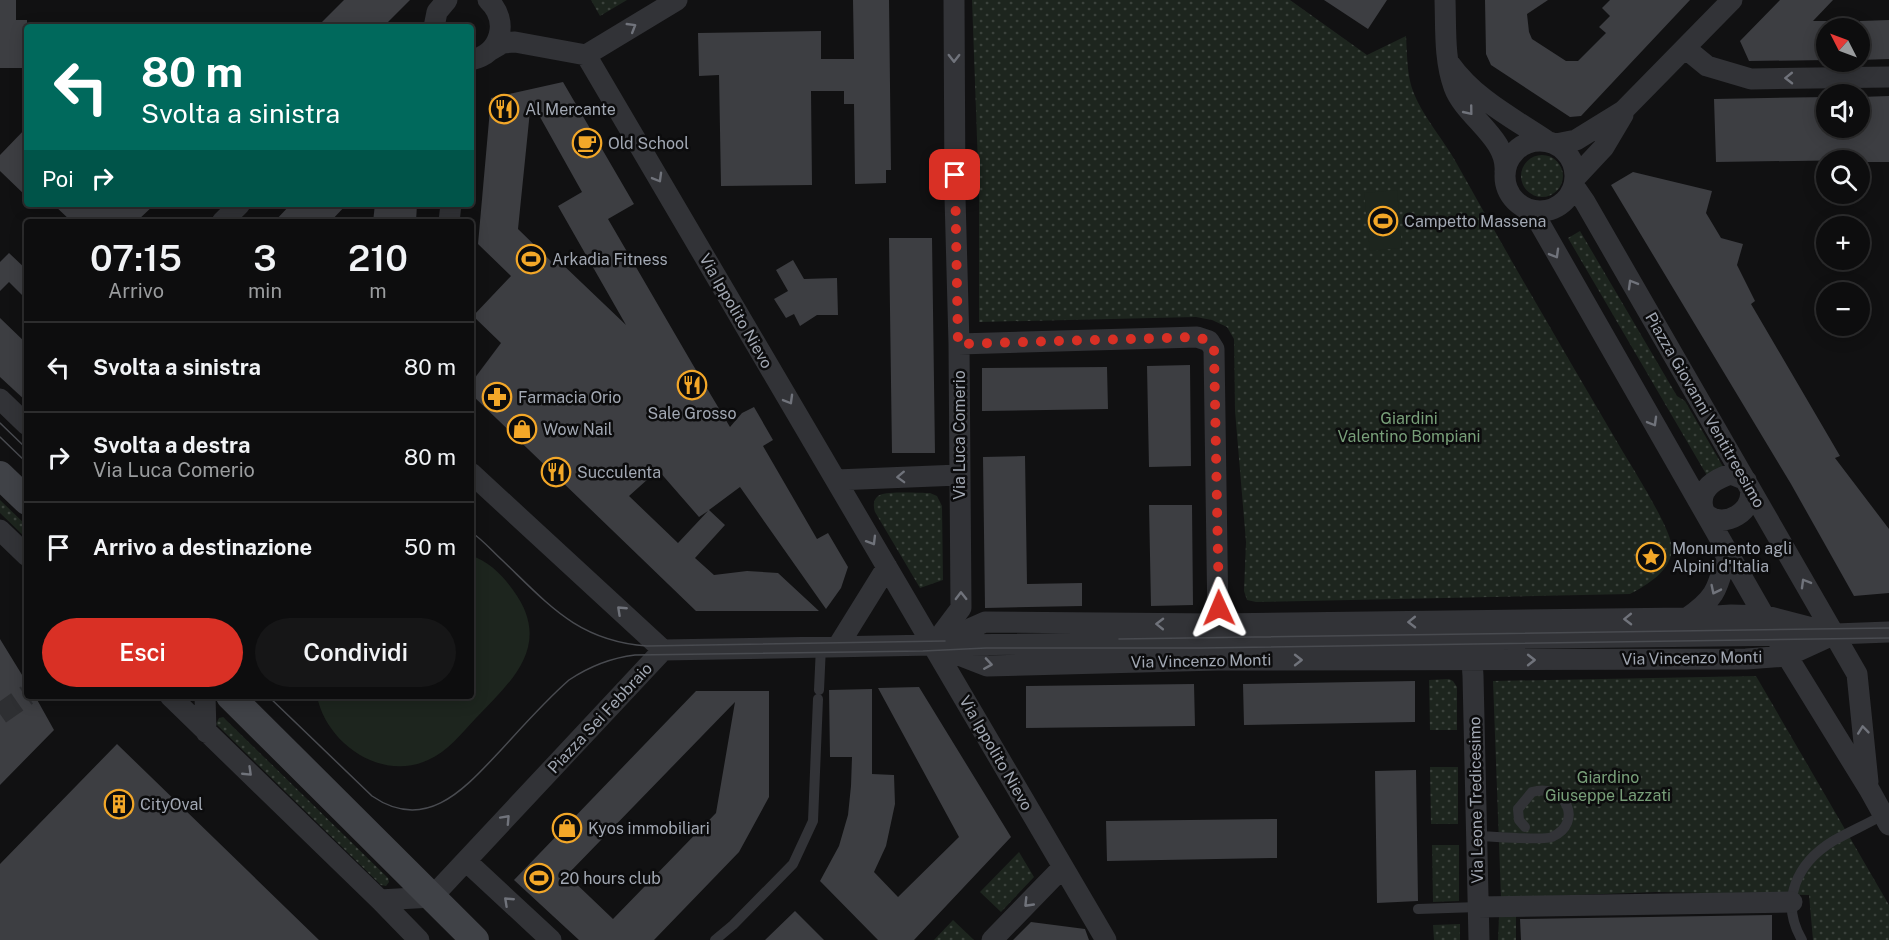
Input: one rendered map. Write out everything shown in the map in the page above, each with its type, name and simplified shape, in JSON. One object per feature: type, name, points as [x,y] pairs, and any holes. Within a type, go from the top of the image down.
[{"type":"main road","points":[[0,476],[24,498]]},
{"type":"main road","points":[[233,699],[476,940]]},
{"type":"street","points":[[483,54],[503,43],[515,42],[586,55],[677,0]]},
{"type":"street","name":"Via Luca Comerio","points":[[933,645],[961,608],[954,0]]},
{"type":"street","points":[[1445,0],[1448,58],[1455,90],[1463,105],[1499,148],[1505,162],[1508,189],[1514,199],[1540,224],[1787,656],[1886,820]]},
{"type":"street","points":[[1505,172],[1511,156],[1530,142],[1570,142],[1608,122],[1632,103],[1732,0]]},
{"type":"street","points":[[483,54],[500,36],[499,15],[491,2]]},
{"type":"street","points":[[424,24],[440,12]]},
{"type":"street","points":[[1685,48],[1707,66],[1750,79],[1889,77]]},
{"type":"street","name":"Via Ippolito Nievo","points":[[586,55],[1106,940]]},
{"type":"street","points":[[1448,58],[1460,77],[1483,97],[1571,158],[1575,169],[1574,182]]},
{"type":"street","points":[[1522,206],[1533,210],[1550,210],[1565,201],[1574,182],[1604,147],[1632,103]]},
{"type":"street","name":"Piazza Giovanni Ventitreesimo","points":[[1574,182],[1857,674],[1869,789]]},
{"type":"street","points":[[225,219],[237,207]]},
{"type":"street","points":[[958,344],[1197,337],[1209,341],[1214,349],[1218,624]]},
{"type":"street","points":[[0,399],[24,422]]},
{"type":"street","points":[[1731,474],[1748,484],[1752,494],[1750,502],[1734,517],[1722,521],[1713,519],[1705,512],[1703,494],[1714,482],[1731,474]]},
{"type":"street","name":"Piazza Sei Febbraio","points":[[432,897],[663,650],[474,475]]},
{"type":"street","points":[[836,480],[959,475]]},
{"type":"street","points":[[0,530],[24,553]]},
{"type":"street","points":[[1687,618],[1705,606],[1716,592],[1728,551]]},
{"type":"street","points":[[830,646],[887,567]]},
{"type":"street","name":"Via Vincenzo Monti","points":[[933,645],[985,622],[1218,624],[1470,630],[1731,615],[1766,616],[1835,634],[1889,632]]},
{"type":"street","points":[[1470,630],[1472,660]]},
{"type":"street","points":[[933,645],[1470,630],[1777,636],[1835,634]]},
{"type":"street","name":"Via Vincenzo Monti","points":[[663,650],[933,645],[987,666],[1218,660],[1746,659],[1787,656],[1835,634]]},
{"type":"street","name":"Via Leone Tredicesimo","points":[[1472,660],[1479,940]]},
{"type":"street","points":[[173,699],[419,940]]},
{"type":"street","points":[[205,699],[206,732]]},
{"type":"street","points":[[466,861],[551,940]]},
{"type":"street","points":[[992,940],[1063,867]]},
{"type":"street","points":[[380,900],[432,897]]},
{"type":"street","points":[[1478,907],[1792,902]]},
{"type":"lane","points":[[715,940],[733,925],[793,864],[813,821],[819,694],[830,646]]},
{"type":"lane","points":[[1476,836],[1550,838],[1561,832],[1569,807],[1557,793],[1548,790],[1532,792],[1518,808],[1519,820],[1525,827]]},
{"type":"lane","points":[[1802,940],[1791,916],[1793,886],[1815,854],[1834,840],[1886,820]]},
{"type":"lane","points":[[1418,909],[1478,907]]},
{"type":"green space","points":[[591,0],[627,0],[600,16]]},
{"type":"green space","name":"Giardini Valentino Bompiani","points":[[972,0],[1290,0],[1367,55],[1406,36],[1409,76],[1418,102],[1457,164],[1660,516],[1672,549],[1671,557],[1663,571],[1630,594],[1256,602],[1247,600],[1244,591],[1246,542],[1235,411],[1234,339],[1227,327],[1212,320],[1196,317],[979,322],[979,194]]},
{"type":"green space","points":[[1542,155],[1550,156],[1557,161],[1562,168],[1562,184],[1557,191],[1550,196],[1542,197],[1534,196],[1527,191],[1522,184],[1521,176],[1522,168],[1527,161],[1534,156]]},
{"type":"green space","name":"Campetto Massena","points":[[1397,190],[1402,248],[1370,251],[1364,193]]},
{"type":"green space","points":[[1580,231],[1677,396],[1685,401],[1725,470],[1709,479],[1568,238]]},
{"type":"green space","points":[[930,493],[937,496],[942,506],[943,580],[920,588],[875,512],[874,505],[876,498],[884,494]]},
{"type":"green space","points":[[0,500],[24,523],[24,536],[0,513]]},
{"type":"green space","points":[[474,557],[500,574],[524,609],[529,627],[529,644],[515,675],[454,742],[435,757],[410,765],[392,766],[375,762],[358,754],[344,743],[322,713],[318,699],[474,699]]},
{"type":"green space","name":"Giardino Giuseppe Lazzati","points":[[1756,676],[1889,905],[1889,940],[1813,940],[1809,895],[1656,892],[1501,898],[1493,681]]},
{"type":"green space","points":[[1449,679],[1457,687],[1457,730],[1430,730],[1429,680]]},
{"type":"green space","points":[[223,717],[388,878],[389,882],[386,886],[381,885],[216,724],[219,718]]},
{"type":"green space","points":[[1430,767],[1458,767],[1458,824],[1431,824]]},
{"type":"green space","points":[[1432,845],[1459,845],[1459,901],[1433,902]]},
{"type":"green space","points":[[1019,852],[1034,877],[1001,912],[980,892]]},
{"type":"green space","points":[[1516,915],[1516,940],[1498,940],[1499,916]]},
{"type":"green space","points":[[953,920],[974,940],[934,940]]},
{"type":"green space","points":[[1460,924],[1460,940],[1434,940],[1433,925]]},
{"type":"building","points":[[0,0],[16,0],[16,20],[27,20],[27,24],[24,24],[24,68],[0,68]]},
{"type":"building","points":[[344,0],[410,0],[386,24],[320,24]]},
{"type":"building","points":[[853,0],[889,0],[891,170],[886,170],[886,183],[855,184],[854,104],[844,104],[844,91],[811,91],[812,185],[721,186],[719,75],[699,76],[698,33],[821,31],[821,59],[854,59]]},
{"type":"building","points":[[1324,0],[1387,0],[1368,29]]},
{"type":"building","points":[[1485,0],[1548,0],[1527,14],[1532,39],[1566,61],[1578,61],[1606,33],[1599,27],[1610,16],[1602,8],[1610,0],[1690,0],[1581,116],[1570,117],[1491,65],[1486,54]]},
{"type":"building","points":[[1780,0],[1833,0],[1813,21],[1816,21],[1816,60],[1749,61],[1740,41]]},
{"type":"building","points":[[1889,20],[1889,59],[1870,60],[1870,21]]},
{"type":"building","points":[[563,82],[634,204],[608,219],[693,365],[730,427],[742,413],[754,407],[773,440],[763,446],[817,539],[828,533],[848,567],[841,588],[826,609],[740,487],[709,510],[725,525],[695,558],[714,575],[747,571],[778,573],[819,611],[696,611],[474,397],[474,379],[501,343],[474,315],[511,276],[478,244],[491,98]],"holes":[[[531,101],[582,192],[558,206],[626,325],[560,262],[556,266],[518,229]],[[658,470],[699,517],[708,511],[678,543],[629,496]]]},
{"type":"building","points":[[1889,96],[1889,162],[1870,162],[1870,150],[1816,150],[1816,161],[1716,162],[1714,99],[1816,97],[1816,138],[1870,138],[1870,97]]},
{"type":"building","points":[[24,130],[24,194],[0,171],[0,155]]},
{"type":"building","points":[[1633,172],[1712,191],[1706,213],[1721,238],[1743,244],[1737,265],[1755,301],[1751,304],[1840,456],[1835,458],[1889,529],[1889,593],[1854,596],[1791,484],[1611,185]]},
{"type":"building","points":[[56,207],[152,207],[139,219],[69,219]]},
{"type":"building","points":[[288,207],[344,207],[333,219],[277,219]]},
{"type":"building","points":[[375,207],[417,207],[416,219],[373,219]]},
{"type":"building","points":[[889,238],[932,238],[935,453],[892,453]]},
{"type":"building","points":[[9,253],[24,267],[24,297],[9,282],[0,291],[0,262]]},
{"type":"building","points":[[793,260],[804,279],[837,278],[838,315],[817,315],[800,326],[794,314],[786,318],[774,299],[788,291],[776,270]]},
{"type":"building","points":[[0,318],[24,341],[24,399],[0,377]]},
{"type":"building","points":[[1190,365],[1191,466],[1149,467],[1147,366]]},
{"type":"building","points":[[1107,367],[1108,409],[982,411],[982,368]]},
{"type":"building","points":[[1025,456],[1027,584],[1082,583],[1082,606],[985,608],[983,457]]},
{"type":"building","points":[[1149,505],[1192,505],[1193,605],[1151,606]]},
{"type":"building","points":[[0,639],[24,678],[24,699],[37,699],[54,730],[0,785]]},
{"type":"building","points":[[1415,681],[1415,722],[1244,725],[1243,684]]},
{"type":"building","points":[[1194,684],[1195,726],[1026,728],[1026,686]]},
{"type":"building","points":[[919,687],[1011,837],[914,940],[878,940],[820,881],[839,846],[848,815],[851,786],[852,757],[830,757],[829,690],[872,689],[872,774],[894,775],[895,804],[886,846],[874,872],[898,897],[959,837],[878,688]]},
{"type":"building","points":[[696,691],[769,691],[769,797],[739,852],[654,940],[579,940],[514,880]],"holes":[[[735,702],[716,813],[613,919],[567,875]]]},
{"type":"building","name":"CityOval","points":[[117,744],[319,940],[0,940],[0,864]]},
{"type":"building","points":[[1416,770],[1418,901],[1377,903],[1375,771]]},
{"type":"building","points":[[1277,819],[1277,858],[1107,861],[1106,821]]},
{"type":"building","points":[[795,911],[824,940],[765,940]]},
{"type":"building","points":[[1772,915],[1772,940],[1521,940],[1520,919]]},
{"type":"building","points":[[1031,922],[1085,929],[1089,940],[1013,940]]},
{"type":"tunnel","points":[[0,714],[24,697]]},
{"type":"tram line","points":[[0,423],[24,446]]},
{"type":"tram line","points":[[0,437],[24,460]]},
{"type":"tram line","points":[[474,534],[550,606],[566,618],[602,637],[623,643],[647,646],[945,641]]},
{"type":"tram line","points":[[1119,639],[1889,628]]},
{"type":"tram line","points":[[271,699],[372,796],[392,806],[410,810],[428,808],[459,791],[569,680],[600,663],[635,655],[986,648],[1201,648],[1889,638]]},
{"type":"place","name":"Al Mercante","points":[[504,109]]},
{"type":"place","name":"Old School","points":[[587,143]]},
{"type":"place","name":"Campetto Massena","points":[[1383,221]]},
{"type":"place","name":"Arkadia Fitness","points":[[531,259]]},
{"type":"place","name":"Sale Grosso","points":[[692,385]]},
{"type":"place","name":"Farmacia Orio","points":[[497,397]]},
{"type":"place","name":"Wow Nail","points":[[522,429]]},
{"type":"place","name":"Succulenta","points":[[556,472]]},
{"type":"place","name":"Monumento agli Alpini d'Italia","points":[[1651,557]]},
{"type":"place","name":"CityOval","points":[[119,804]]},
{"type":"place","name":"Kyos immobiliari","points":[[567,828]]},
{"type":"place","name":"20 hours club","points":[[539,878]]},
{"type":"route","points":[[955,175],[958,344],[1197,337],[1209,341],[1214,349],[1219,608]]}]
